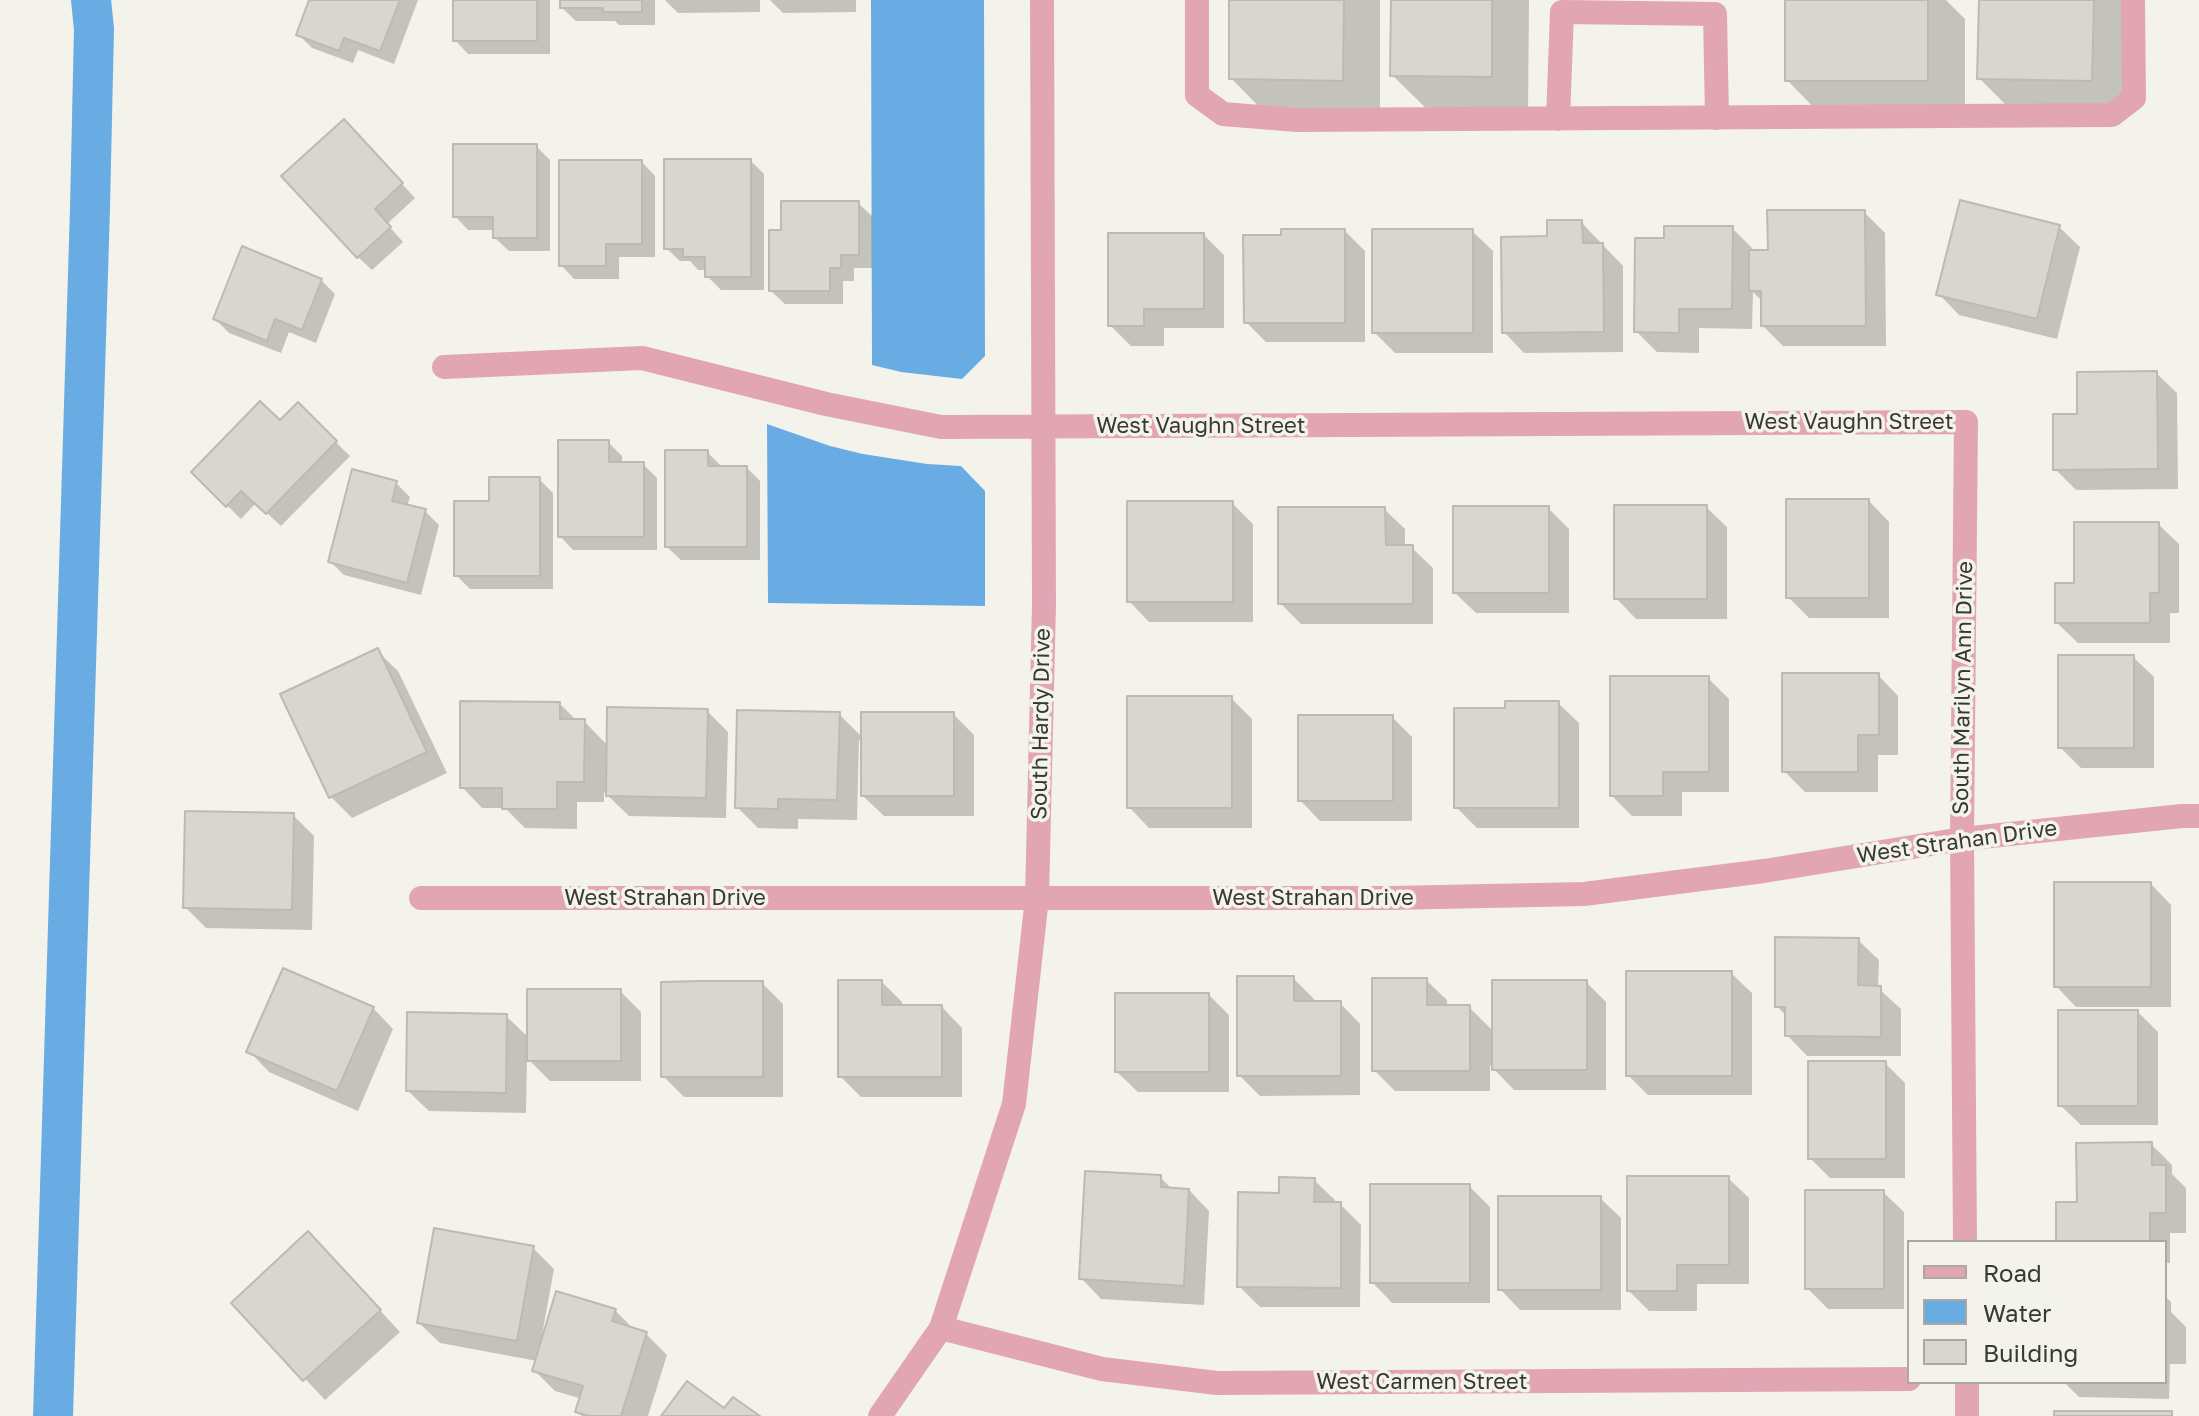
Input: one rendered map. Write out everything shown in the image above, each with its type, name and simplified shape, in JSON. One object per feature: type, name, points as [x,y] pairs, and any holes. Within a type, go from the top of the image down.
[{"type":"street","name":"South Hardy Drive","points":[[880,1416],[941,1328],[1014,1104],[1037,898],[1043,620],[1042,0]]},
{"type":"street","points":[[1197,0],[1197,95],[1223,114],[1297,120],[2112,115],[2134,98],[2133,0]]},
{"type":"street","points":[[1558,119],[1562,12],[1715,14],[1717,118]]},
{"type":"street","name":"West Vaughn Street","points":[[444,367],[642,358],[826,404],[941,427],[1966,422]]},
{"type":"street","name":"South Marilyn Ann Drive","points":[[1965,1240],[1962,839],[1966,422]]},
{"type":"street","name":"West Strahan Drive","points":[[421,898],[1391,898],[1584,894],[1764,871],[1962,839],[2199,816]]},
{"type":"street","name":"West Carmen Street","points":[[941,1328],[1102,1369],[1217,1383],[1907,1379]]},
{"type":"street","points":[[1967,1384],[1967,1416]]},
{"type":"water","points":[[871,0],[984,0],[985,356],[962,379],[901,372],[872,365]]},
{"type":"water","points":[[767,424],[863,454],[961,466],[985,491],[985,606],[768,603]]},
{"type":"building","points":[[309,0],[400,0],[380,51],[344,38],[339,51],[296,35]]},
{"type":"building","points":[[453,0],[537,0],[537,41],[453,41]]},
{"type":"building","points":[[560,0],[642,0],[642,12],[560,8]]},
{"type":"building","points":[[1229,0],[1344,0],[1343,81],[1229,79]]},
{"type":"building","points":[[1391,0],[1492,0],[1492,77],[1390,76]]},
{"type":"building","points":[[1785,0],[1928,0],[1928,81],[1785,81]]},
{"type":"building","points":[[1979,0],[2094,0],[2092,81],[1977,79]]},
{"type":"building","points":[[344,119],[403,183],[375,209],[391,227],[357,258],[281,176]]},
{"type":"building","points":[[453,144],[537,144],[537,238],[493,238],[493,217],[453,217]]},
{"type":"building","points":[[664,159],[751,159],[751,277],[705,277],[705,257],[683,257],[683,249],[664,249]]},
{"type":"building","points":[[559,160],[642,160],[642,244],[606,244],[606,266],[559,266]]},
{"type":"building","points":[[1960,200],[2060,225],[2037,319],[1936,295]]},
{"type":"building","points":[[781,201],[859,201],[859,255],[841,255],[841,268],[830,268],[830,291],[769,291],[769,230],[781,230]]},
{"type":"building","points":[[1767,210],[1865,210],[1866,326],[1761,326],[1761,291],[1749,291],[1749,250],[1768,250]]},
{"type":"building","points":[[1547,220],[1582,220],[1583,243],[1603,243],[1604,332],[1502,333],[1501,237],[1547,236]]},
{"type":"building","points":[[1664,226],[1733,226],[1732,309],[1679,309],[1679,333],[1634,332],[1635,238],[1664,238]]},
{"type":"building","points":[[1281,229],[1345,229],[1345,323],[1244,323],[1243,235],[1281,235]]},
{"type":"building","points":[[1372,229],[1473,229],[1473,333],[1372,333]]},
{"type":"building","points":[[1108,233],[1204,233],[1204,309],[1144,309],[1144,326],[1108,326]]},
{"type":"building","points":[[242,246],[322,279],[302,330],[275,319],[267,341],[213,319]]},
{"type":"building","points":[[2157,371],[2158,469],[2053,470],[2053,414],[2077,414],[2077,372]]},
{"type":"building","points":[[260,401],[280,420],[298,402],[337,441],[266,514],[241,491],[226,507],[191,472]]},
{"type":"building","points":[[558,440],[609,440],[609,462],[644,462],[644,537],[558,537]]},
{"type":"building","points":[[665,450],[708,450],[708,466],[747,466],[747,547],[665,547]]},
{"type":"building","points":[[352,469],[397,481],[392,501],[426,509],[407,583],[328,562]]},
{"type":"building","points":[[489,477],[540,477],[540,576],[454,576],[454,501],[489,501]]},
{"type":"building","points":[[1786,499],[1869,499],[1869,598],[1786,598]]},
{"type":"building","points":[[1127,501],[1233,501],[1233,602],[1127,602]]},
{"type":"building","points":[[1614,505],[1707,505],[1707,599],[1614,599]]},
{"type":"building","points":[[1453,506],[1549,506],[1549,593],[1453,593]]},
{"type":"building","points":[[1278,507],[1385,507],[1386,545],[1413,545],[1413,604],[1278,604]]},
{"type":"building","points":[[2074,522],[2159,522],[2159,593],[2150,593],[2150,623],[2055,623],[2055,583],[2074,583]]},
{"type":"building","points":[[378,648],[427,752],[329,798],[280,694]]},
{"type":"building","points":[[2058,655],[2134,655],[2134,748],[2058,748]]},
{"type":"building","points":[[1782,673],[1879,673],[1879,735],[1858,735],[1858,772],[1782,772]]},
{"type":"building","points":[[1610,676],[1709,676],[1709,772],[1663,772],[1663,796],[1610,796]]},
{"type":"building","points":[[1127,696],[1232,696],[1232,808],[1127,808]]},
{"type":"building","points":[[460,701],[560,702],[560,719],[585,719],[584,782],[557,782],[557,809],[502,809],[502,788],[460,788]]},
{"type":"building","points":[[1505,701],[1559,701],[1559,808],[1454,808],[1454,708],[1505,708]]},
{"type":"building","points":[[607,707],[708,709],[706,798],[606,796]]},
{"type":"building","points":[[737,710],[840,712],[837,800],[778,799],[778,809],[735,808]]},
{"type":"building","points":[[861,712],[954,712],[954,796],[861,796]]},
{"type":"building","points":[[1298,715],[1393,715],[1393,801],[1298,801]]},
{"type":"building","points":[[185,811],[294,813],[292,910],[183,908]]},
{"type":"building","points":[[2054,882],[2151,882],[2151,987],[2054,987]]},
{"type":"building","points":[[1775,937],[1859,938],[1858,985],[1881,986],[1881,1037],[1785,1036],[1785,1007],[1775,1007]]},
{"type":"building","points":[[283,968],[374,1007],[337,1091],[246,1052]]},
{"type":"building","points":[[1626,971],[1732,971],[1732,1076],[1626,1076]]},
{"type":"building","points":[[1237,976],[1294,976],[1294,1001],[1341,1001],[1341,1076],[1237,1076]]},
{"type":"building","points":[[1372,978],[1427,978],[1427,1005],[1470,1005],[1470,1071],[1372,1071]]},
{"type":"building","points":[[838,980],[882,980],[882,1005],[942,1005],[942,1077],[838,1077]]},
{"type":"building","points":[[1492,980],[1587,980],[1587,1070],[1492,1070]]},
{"type":"building","points":[[763,981],[763,1077],[661,1077],[661,982]]},
{"type":"building","points":[[527,989],[621,989],[621,1061],[527,1061]]},
{"type":"building","points":[[1115,993],[1209,993],[1209,1072],[1115,1072]]},
{"type":"building","points":[[2058,1010],[2138,1010],[2138,1106],[2058,1106]]},
{"type":"building","points":[[407,1012],[507,1014],[506,1093],[406,1091]]},
{"type":"building","points":[[1808,1061],[1886,1061],[1886,1159],[1808,1159]]},
{"type":"building","points":[[2152,1142],[2152,1165],[2166,1165],[2166,1213],[2150,1213],[2150,1240],[2056,1240],[2056,1202],[2077,1202],[2076,1143]]},
{"type":"building","points":[[1085,1171],[1161,1175],[1161,1187],[1189,1189],[1184,1286],[1079,1279]]},
{"type":"building","points":[[1627,1176],[1729,1176],[1729,1265],[1677,1265],[1677,1291],[1627,1291]]},
{"type":"building","points":[[1279,1177],[1315,1178],[1314,1202],[1341,1202],[1341,1288],[1237,1287],[1238,1192],[1279,1193]]},
{"type":"building","points":[[1370,1184],[1470,1184],[1470,1283],[1370,1283]]},
{"type":"building","points":[[1805,1190],[1884,1190],[1884,1289],[1805,1289]]},
{"type":"building","points":[[1498,1196],[1601,1196],[1601,1290],[1498,1290]]},
{"type":"building","points":[[434,1228],[534,1246],[517,1341],[417,1323]]},
{"type":"building","points":[[308,1231],[381,1310],[303,1381],[231,1303]]},
{"type":"building","points":[[556,1291],[616,1309],[612,1321],[647,1332],[621,1416],[589,1416],[575,1412],[583,1386],[532,1371]]},
{"type":"building","points":[[687,1381],[724,1408],[733,1397],[760,1416],[661,1416]]},
{"type":"building","points":[[2054,1411],[2172,1411],[2172,1416],[2054,1416]]},
{"type":"waterway","points":[[53,1416],[90,208],[94,29],[91,0]]}]
